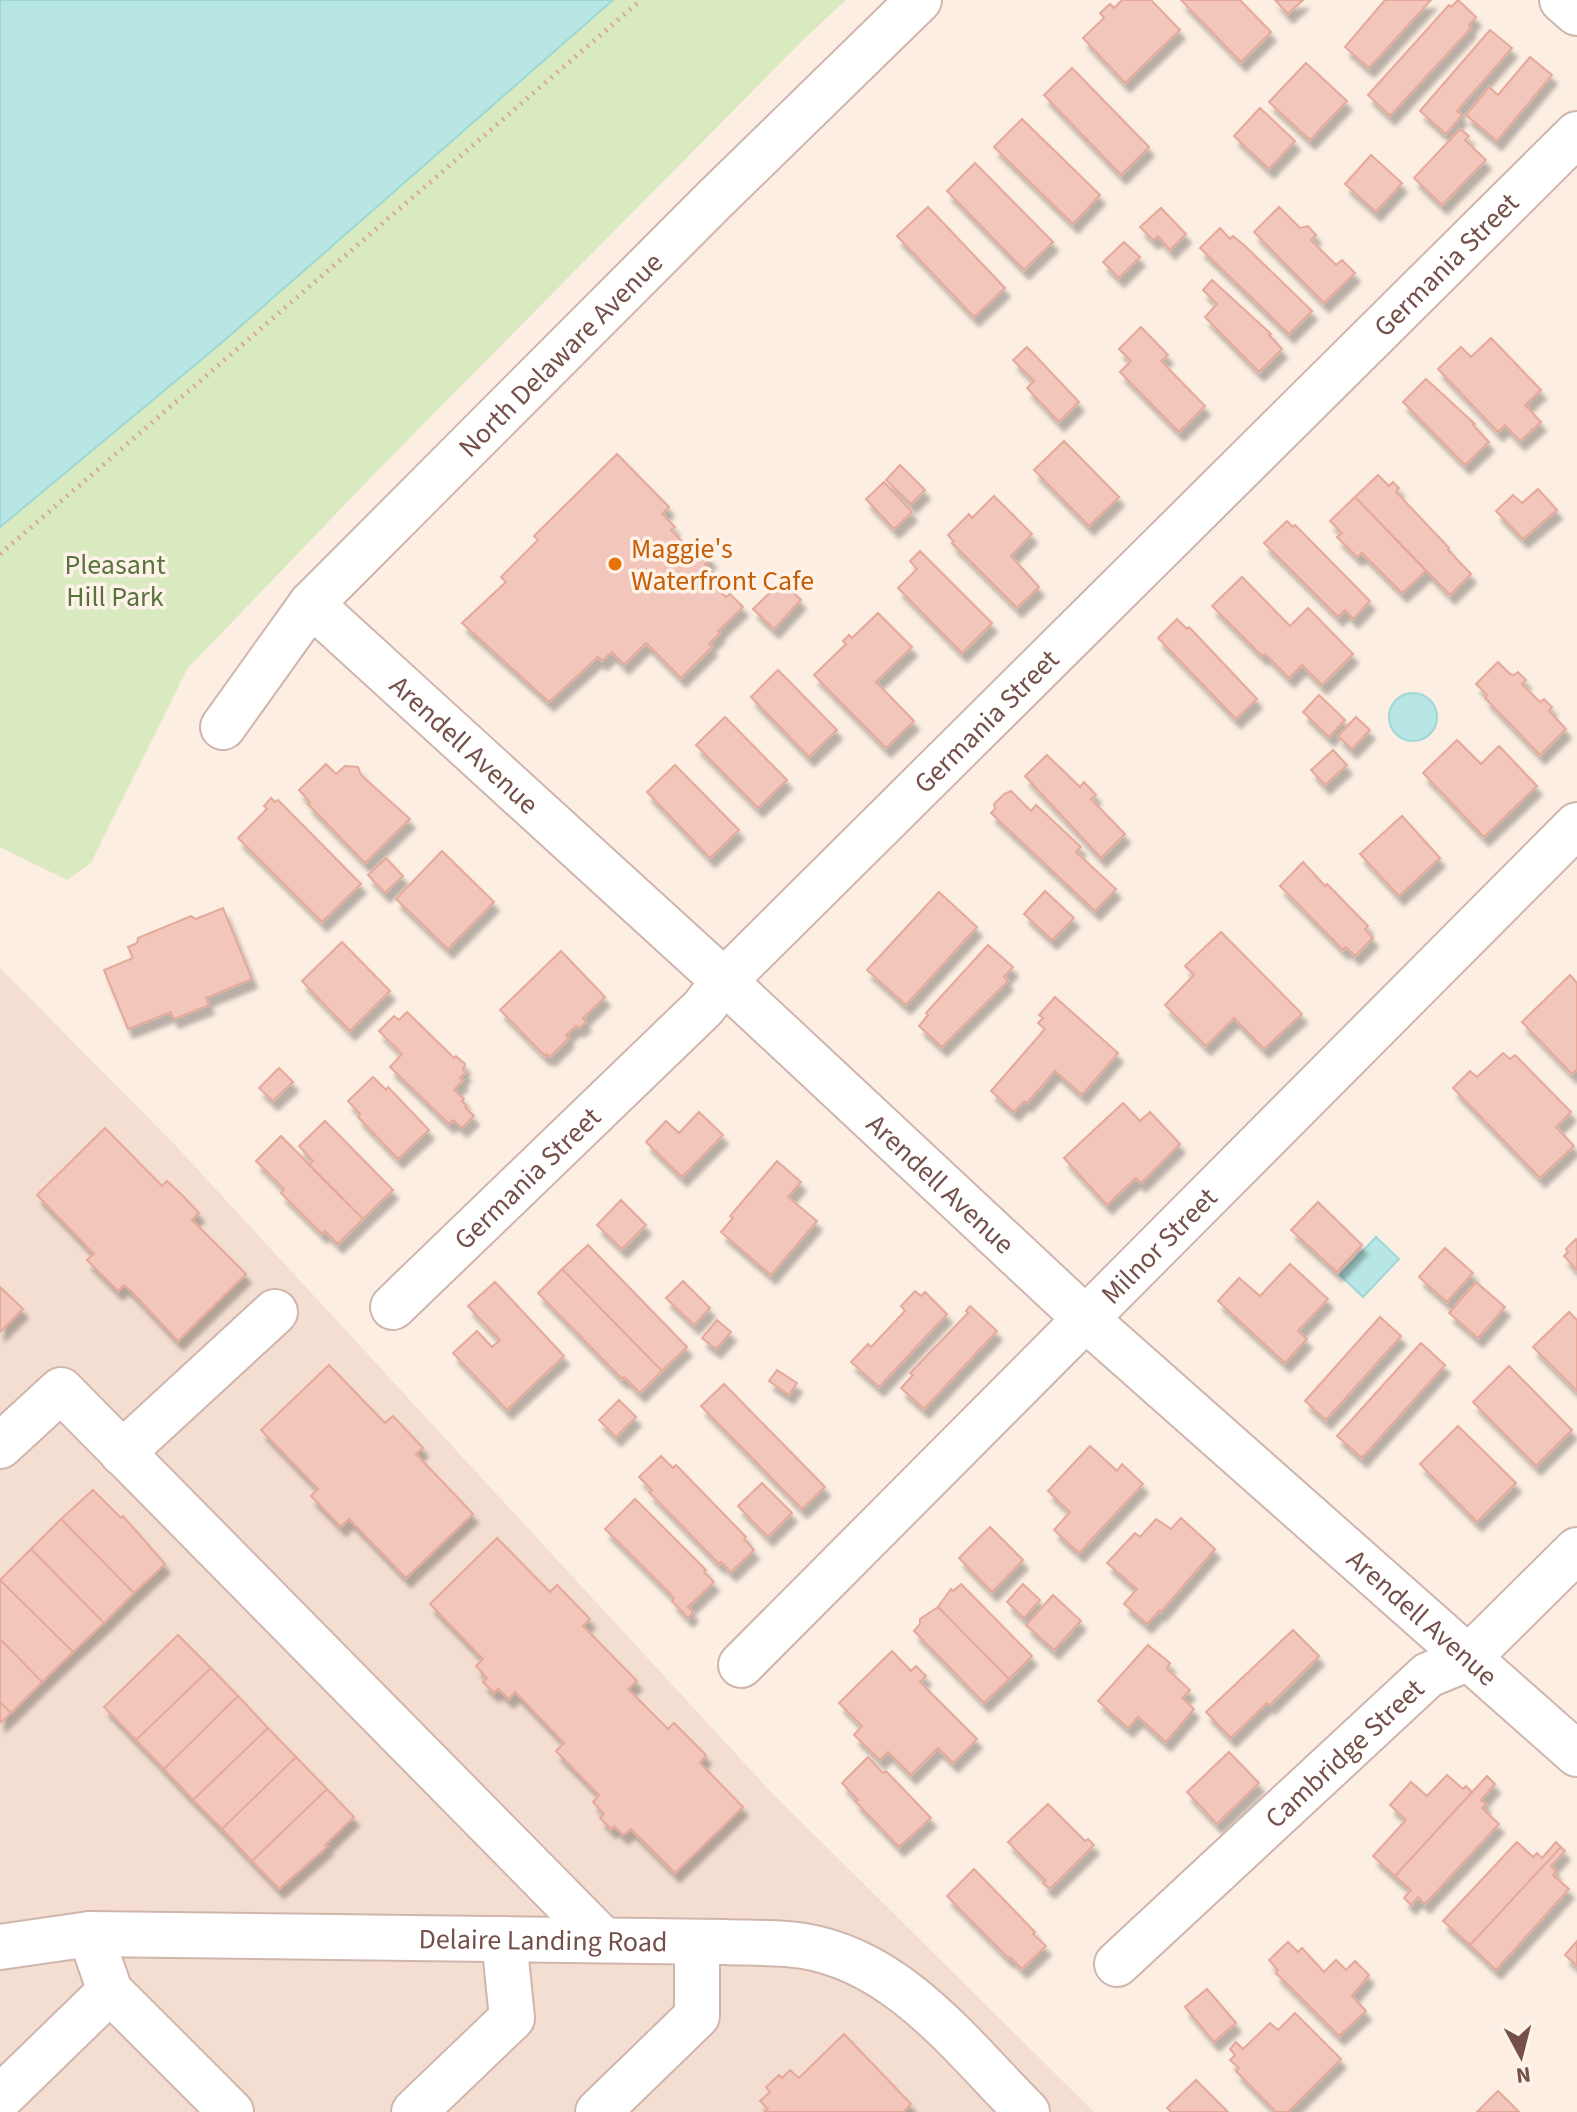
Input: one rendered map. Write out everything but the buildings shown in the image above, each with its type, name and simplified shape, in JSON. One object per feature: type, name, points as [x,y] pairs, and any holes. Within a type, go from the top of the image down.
[{"type":"street","name":"North Delaware Avenue","points":[[223,727],[311,604],[695,219],[919,0]]},
{"type":"street","points":[[1562,0],[1577,13]]},
{"type":"street","name":"Germania Street","points":[[393,1307],[703,1008],[724,981],[1577,134]]},
{"type":"street","name":"Arendell Avenue","points":[[311,604],[724,981],[1087,1320],[1577,1754]]},
{"type":"street","name":"Milnor Street","points":[[741,1665],[1577,825]]},
{"type":"street","points":[[122,1453],[275,1312]]},
{"type":"street","points":[[0,1446],[61,1390],[603,1940]]},
{"type":"street","name":"Cambridge Street","points":[[1117,1964],[1428,1675],[1467,1659],[1577,1550]]},
{"type":"street","points":[[90,1934],[110,1991],[231,2112]]},
{"type":"street","name":"Delaire Landing Road","points":[[0,1947],[90,1934],[603,1940],[804,1946],[859,1962],[908,1993],[1027,2112]]},
{"type":"street","points":[[414,2112],[512,2018],[504,1939]]},
{"type":"street","points":[[598,2112],[697,2016],[697,1942]]},
{"type":"street","points":[[0,2098],[110,1991]]},
{"type":"path","points":[[0,554],[641,0]]},
{"type":"shaded area","points":[[0,968],[176,1146],[771,1792],[1094,2112],[0,2112]]},
{"type":"green space","name":"Pleasant Hill Park","points":[[613,0],[846,0],[379,469],[187,669],[91,863],[67,880],[0,847],[0,527],[219,345]]},
{"type":"water","points":[[0,0],[613,0],[219,345],[0,527]]},
{"type":"water","points":[[1413,693],[1430,700],[1437,717],[1430,734],[1413,741],[1396,734],[1389,717],[1396,700]]},
{"type":"water","points":[[1376,1237],[1399,1259],[1363,1297],[1340,1275]]},
{"type":"place","name":"Maggie's Waterfront Cafe","points":[[615,564]]}]
